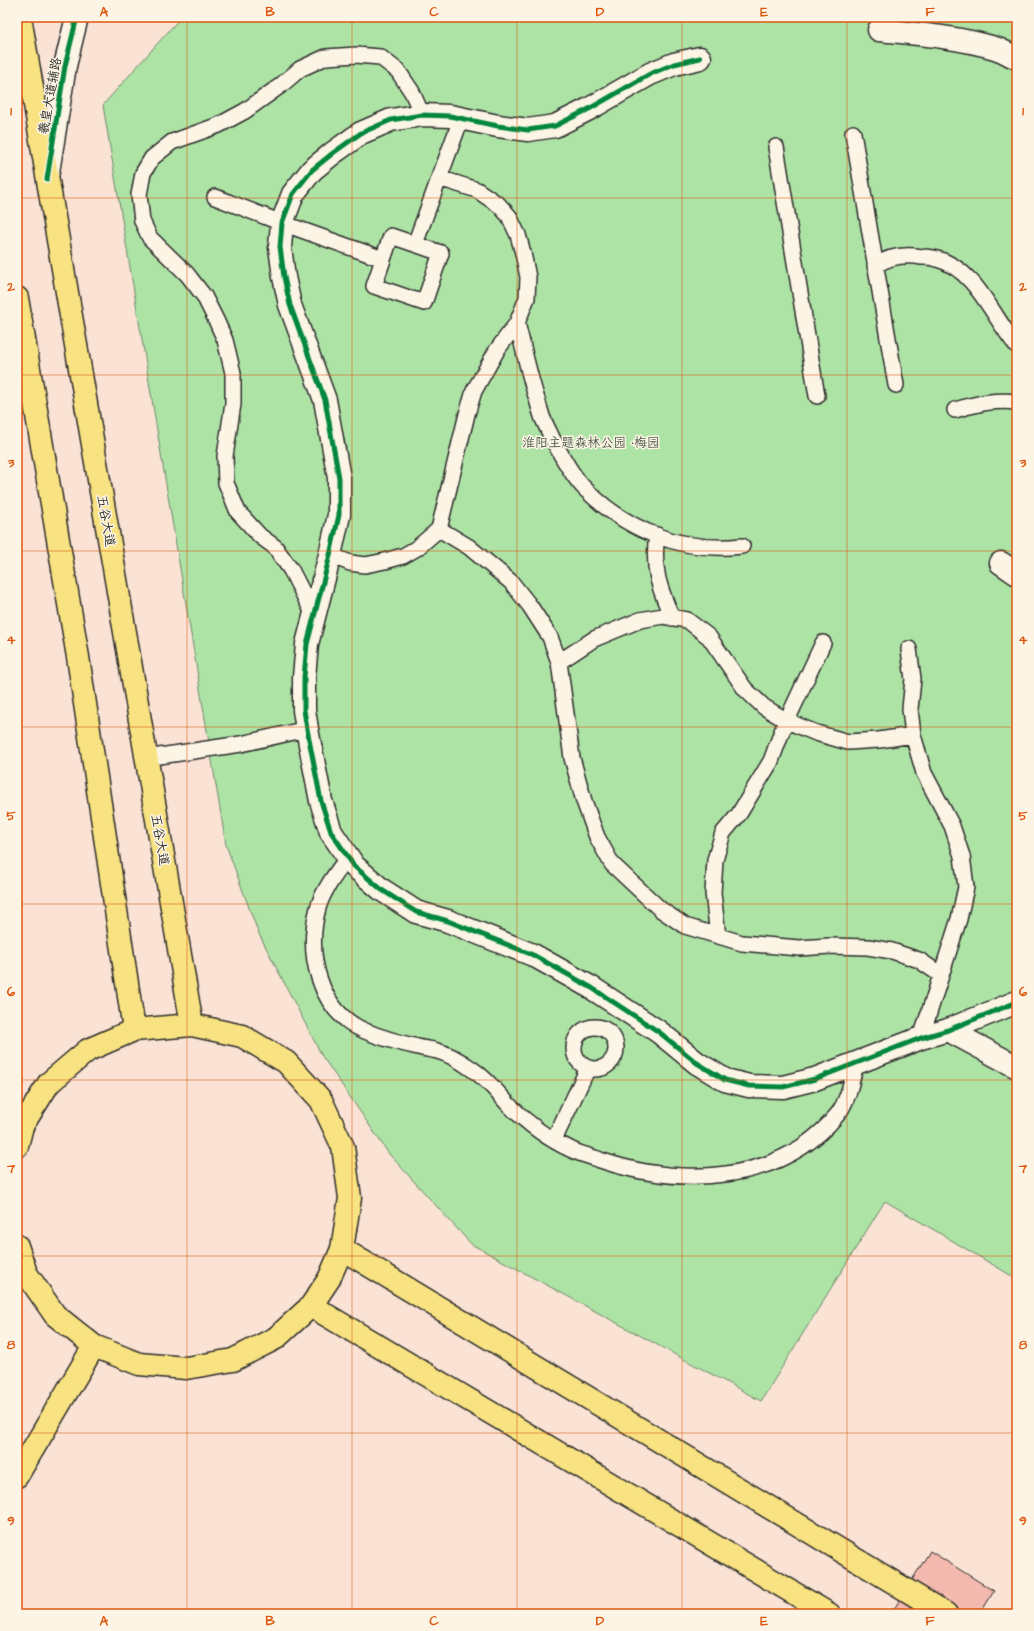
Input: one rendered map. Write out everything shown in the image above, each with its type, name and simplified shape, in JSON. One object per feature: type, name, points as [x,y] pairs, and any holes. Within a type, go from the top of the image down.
[{"type":"highway","name":"五谷大道","points":[[20,17],[192,1025]]},
{"type":"highway","points":[[17,298],[78,657],[134,1030]]},
{"type":"highway","points":[[17,1146],[22,1126],[49,1083],[88,1050],[134,1030],[192,1025],[242,1036],[286,1062],[321,1100],[343,1147],[350,1198],[342,1249],[329,1279],[311,1306],[276,1338],[233,1360],[186,1368],[139,1364],[94,1346],[55,1315],[26,1273],[17,1246]]},
{"type":"highway","points":[[342,1249],[946,1614]]},
{"type":"highway","points":[[311,1306],[829,1614]]},
{"type":"highway","points":[[17,1476],[94,1346]]},
{"type":"street","name":"羲皇大道辅路","points":[[47,179],[65,66],[77,17]]},
{"type":"street","points":[[879,30],[936,36],[967,42],[996,48],[1017,58]]},
{"type":"street","points":[[700,58],[674,64],[650,74],[590,110],[555,126],[528,130],[498,126],[450,116],[422,115],[391,120],[361,133],[333,153],[312,170],[293,194],[282,223],[280,247],[284,277],[290,306],[325,400],[338,471],[339,515],[307,644],[304,677],[304,710],[307,729],[321,801],[331,832],[354,866],[382,890],[416,912],[454,924],[533,955],[592,988],[659,1032],[697,1063],[708,1070],[725,1080],[749,1086],[784,1087],[815,1078],[921,1038],[948,1030],[1017,1002]]},
{"type":"street","points":[[948,1030],[1017,1067]]},
{"type":"lane","points":[[314,615],[291,570],[275,547],[260,536],[238,512],[226,483],[225,456],[233,404],[233,373],[225,340],[204,296],[187,274],[150,238],[147,232],[142,221],[139,196],[143,173],[152,158],[172,142],[219,125],[245,111],[280,86],[300,69],[326,57],[356,55],[380,56],[398,71],[412,92],[422,115]]},
{"type":"lane","points":[[415,244],[461,119]]},
{"type":"lane","points":[[853,133],[896,385]]},
{"type":"lane","points":[[776,147],[817,396]]},
{"type":"lane","points":[[330,555],[350,563],[365,565],[385,561],[403,556],[417,548],[439,529],[474,390],[497,350],[517,323],[527,298],[528,277],[520,241],[509,216],[488,196],[477,190],[439,178]]},
{"type":"lane","points":[[214,197],[383,259]]},
{"type":"lane","points":[[391,236],[415,244],[441,253],[424,303],[374,286],[391,236]]},
{"type":"lane","points":[[875,266],[886,259],[912,255],[938,259],[958,269],[973,283],[1017,346]]},
{"type":"lane","points":[[517,323],[543,419],[566,462],[585,489],[634,526],[668,541],[695,546],[723,548],[742,546]]},
{"type":"lane","points":[[955,410],[985,402],[1005,400],[1017,402]]},
{"type":"lane","points":[[439,529],[469,547],[511,582],[530,606],[550,637],[560,662],[572,758],[584,801],[597,837],[612,864],[660,909],[685,926],[742,943],[800,948],[830,946],[892,951],[919,960],[941,975]]},
{"type":"lane","points":[[657,535],[654,555],[656,573],[672,618]]},
{"type":"lane","points":[[560,662],[594,639],[640,620],[663,616],[687,620],[709,638],[745,689],[764,707],[786,721],[816,733],[848,742],[879,740],[913,735]]},
{"type":"lane","points":[[718,936],[713,893],[714,860],[723,833],[739,814],[767,767],[786,721],[823,643]]},
{"type":"lane","points":[[908,649],[913,679],[910,709],[913,735],[924,773],[952,826],[962,856],[966,888],[958,919],[921,1038]]},
{"type":"lane","points":[[146,758],[242,744],[307,729]]},
{"type":"lane","points":[[348,857],[331,882],[318,907],[313,941],[318,975],[325,995],[341,1015],[362,1030],[420,1048],[438,1051],[460,1061],[484,1076],[510,1105],[536,1130],[571,1150],[622,1168],[669,1176],[717,1176],[750,1171],[786,1156],[817,1135],[839,1114],[850,1088],[856,1063]]},
{"type":"lane","points":[[605,1028],[618,1006]]},
{"type":"lane","points":[[598,1026],[605,1028],[611,1032],[616,1045],[614,1059],[609,1065],[603,1068],[588,1068],[577,1060],[574,1054],[575,1040],[579,1034],[591,1027],[598,1026]]},
{"type":"lane","points":[[554,1140],[588,1068]]},
{"type":"green space","name":"淮阳主题森林公园 •梅园","points":[[181,17],[1017,17],[1017,1279],[885,1201],[761,1401],[471,1244],[389,1154],[322,1056],[258,932],[226,845],[103,105]]},
{"type":"building","points":[[930,1551],[994,1591],[980,1614],[891,1614]]},
{"type":"cycle path","points":[[47,179],[65,66],[77,17]]},
{"type":"cycle path","points":[[700,58],[674,64],[650,74],[589,109],[555,126],[528,130],[498,126],[450,116],[422,115],[391,120],[361,133],[333,153],[312,170],[293,194],[282,223],[280,247],[284,277],[290,305],[325,400],[339,478],[339,515],[307,644],[304,677],[304,710],[307,729],[321,801],[331,832],[354,866],[382,890],[416,912],[448,921],[533,955],[592,988],[659,1032],[697,1063],[725,1080],[749,1086],[783,1087],[815,1079],[921,1038],[948,1030],[1017,1002]]}]
